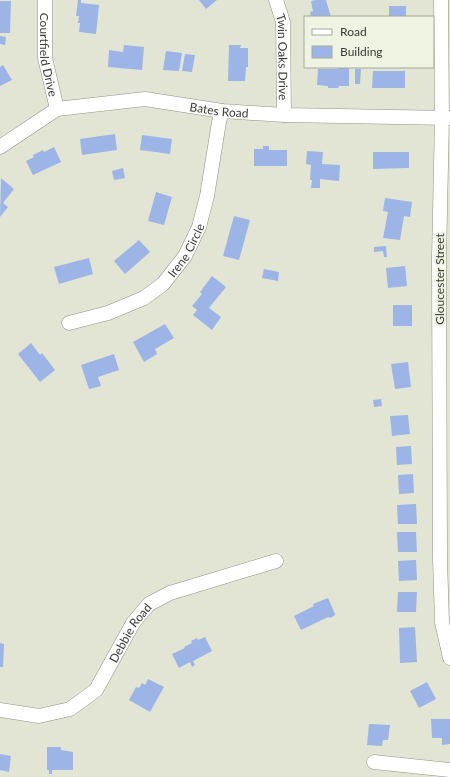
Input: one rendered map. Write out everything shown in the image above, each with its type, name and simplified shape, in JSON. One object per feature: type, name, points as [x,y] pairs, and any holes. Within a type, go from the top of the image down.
[{"type":"street","name":"Courtfield Drive","points":[[45,0],[45,58],[56,109]]},
{"type":"street","name":"Twin Oaks Drive","points":[[276,0],[283,22],[284,115]]},
{"type":"street","name":"Gloucester Street","points":[[441,0],[446,118],[444,259],[445,558],[442,622],[450,658]]},
{"type":"street","name":"Bates Road","points":[[0,147],[56,109],[145,99],[222,111],[284,115],[446,118]]},
{"type":"street","name":"Irene Circle","points":[[69,323],[108,313],[144,298],[163,284],[185,256],[199,227],[207,196],[222,111]]},
{"type":"street","name":"Debbie Road","points":[[0,710],[39,716],[70,709],[96,690],[133,623],[149,604],[170,593],[276,560]]},
{"type":"street","points":[[374,762],[450,770]]},
{"type":"building","points":[[78,0],[81,0],[81,3],[99,5],[96,34],[79,32],[79,16],[76,16]]},
{"type":"building","points":[[199,0],[217,0],[206,9]]},
{"type":"building","points":[[326,0],[331,16],[311,16],[310,12],[313,11],[311,1]]},
{"type":"building","points":[[0,1],[11,1],[10,33],[0,33]]},
{"type":"building","points":[[389,6],[406,6],[406,16],[389,16]]},
{"type":"building","points":[[0,36],[6,37],[5,45],[0,44]]},
{"type":"building","points":[[124,45],[144,47],[142,70],[108,67],[109,50],[123,52]]},
{"type":"building","points":[[229,45],[241,45],[240,48],[248,48],[248,67],[246,67],[245,81],[228,81]]},
{"type":"building","points":[[166,51],[182,53],[179,71],[163,70]]},
{"type":"building","points":[[185,54],[195,55],[192,72],[182,71]]},
{"type":"building","points":[[3,65],[12,80],[0,86],[0,67]]},
{"type":"building","points":[[349,68],[349,86],[328,88],[328,86],[317,85],[318,69]]},
{"type":"building","points":[[355,69],[361,69],[360,84],[355,84]]},
{"type":"building","points":[[373,71],[405,71],[405,88],[372,88]]},
{"type":"building","points":[[115,134],[117,150],[82,155],[80,139]]},
{"type":"building","points":[[142,135],[172,139],[170,154],[140,150]]},
{"type":"building","points":[[263,146],[269,146],[269,150],[287,150],[287,166],[254,166],[254,149],[263,149]]},
{"type":"building","points":[[54,147],[61,162],[33,175],[26,161],[34,157],[33,155],[43,150],[44,152]]},
{"type":"building","points":[[307,151],[323,152],[322,164],[340,165],[339,181],[320,179],[320,188],[311,188],[311,165],[306,164]]},
{"type":"building","points":[[373,152],[409,152],[409,168],[373,169]]},
{"type":"building","points":[[123,168],[125,178],[114,180],[112,171]]},
{"type":"building","points":[[1,178],[14,189],[3,203],[8,207],[0,217]]},
{"type":"building","points":[[156,192],[172,197],[164,225],[148,221]]},
{"type":"building","points":[[385,198],[412,202],[410,217],[404,216],[400,240],[383,238],[388,212],[383,211]]},
{"type":"building","points":[[234,216],[250,220],[239,260],[223,256]]},
{"type":"building","points":[[139,240],[150,252],[125,274],[114,261]]},
{"type":"building","points":[[386,246],[387,257],[384,257],[383,251],[374,252],[374,247]]},
{"type":"building","points":[[89,258],[93,274],[59,284],[54,267]]},
{"type":"building","points":[[405,266],[407,286],[388,288],[386,268]]},
{"type":"building","points":[[264,269],[279,272],[278,281],[262,278]]},
{"type":"building","points":[[212,276],[226,287],[209,308],[221,317],[212,330],[193,315],[197,310],[192,306],[202,294],[200,292]]},
{"type":"building","points":[[393,305],[412,305],[412,326],[393,326]]},
{"type":"building","points":[[165,324],[174,338],[155,349],[157,354],[144,362],[133,342]]},
{"type":"building","points":[[31,343],[40,355],[42,353],[55,370],[40,382],[18,354]]},
{"type":"building","points":[[114,354],[119,370],[98,377],[101,386],[89,389],[81,365]]},
{"type":"building","points":[[408,362],[411,387],[395,389],[391,364]]},
{"type":"building","points":[[381,399],[382,406],[374,407],[373,400]]},
{"type":"building","points":[[408,415],[410,434],[392,436],[390,416]]},
{"type":"building","points":[[411,446],[412,464],[397,465],[396,447]]},
{"type":"building","points":[[413,474],[414,493],[399,494],[398,475]]},
{"type":"building","points":[[416,504],[417,524],[398,524],[397,505]]},
{"type":"building","points":[[397,532],[416,532],[417,552],[398,552]]},
{"type":"building","points":[[416,560],[417,580],[399,581],[398,561]]},
{"type":"building","points":[[398,592],[417,592],[416,612],[397,612]]},
{"type":"building","points":[[328,598],[335,614],[334,616],[330,618],[328,617],[301,630],[294,616],[314,606],[313,604]]},
{"type":"building","points":[[415,627],[417,662],[400,663],[399,628]]},
{"type":"building","points":[[205,637],[212,651],[193,661],[195,665],[192,667],[190,662],[179,668],[172,654],[185,648],[184,647],[192,643],[191,641],[197,638],[198,640]]},
{"type":"building","points":[[0,643],[4,644],[3,667],[0,667]]},
{"type":"building","points":[[148,679],[164,687],[150,712],[129,700],[136,687],[139,688],[142,683],[145,685]]},
{"type":"building","points":[[427,682],[436,699],[419,708],[410,691]]},
{"type":"building","points":[[431,719],[450,719],[450,744],[442,745],[442,738],[432,738]]},
{"type":"building","points":[[369,724],[390,725],[388,740],[383,740],[382,746],[367,745]]},
{"type":"building","points":[[47,747],[61,747],[61,750],[73,752],[73,770],[52,770],[52,774],[49,774],[49,770],[47,770]]},
{"type":"building","points":[[0,754],[11,756],[9,772],[0,770]]}]
